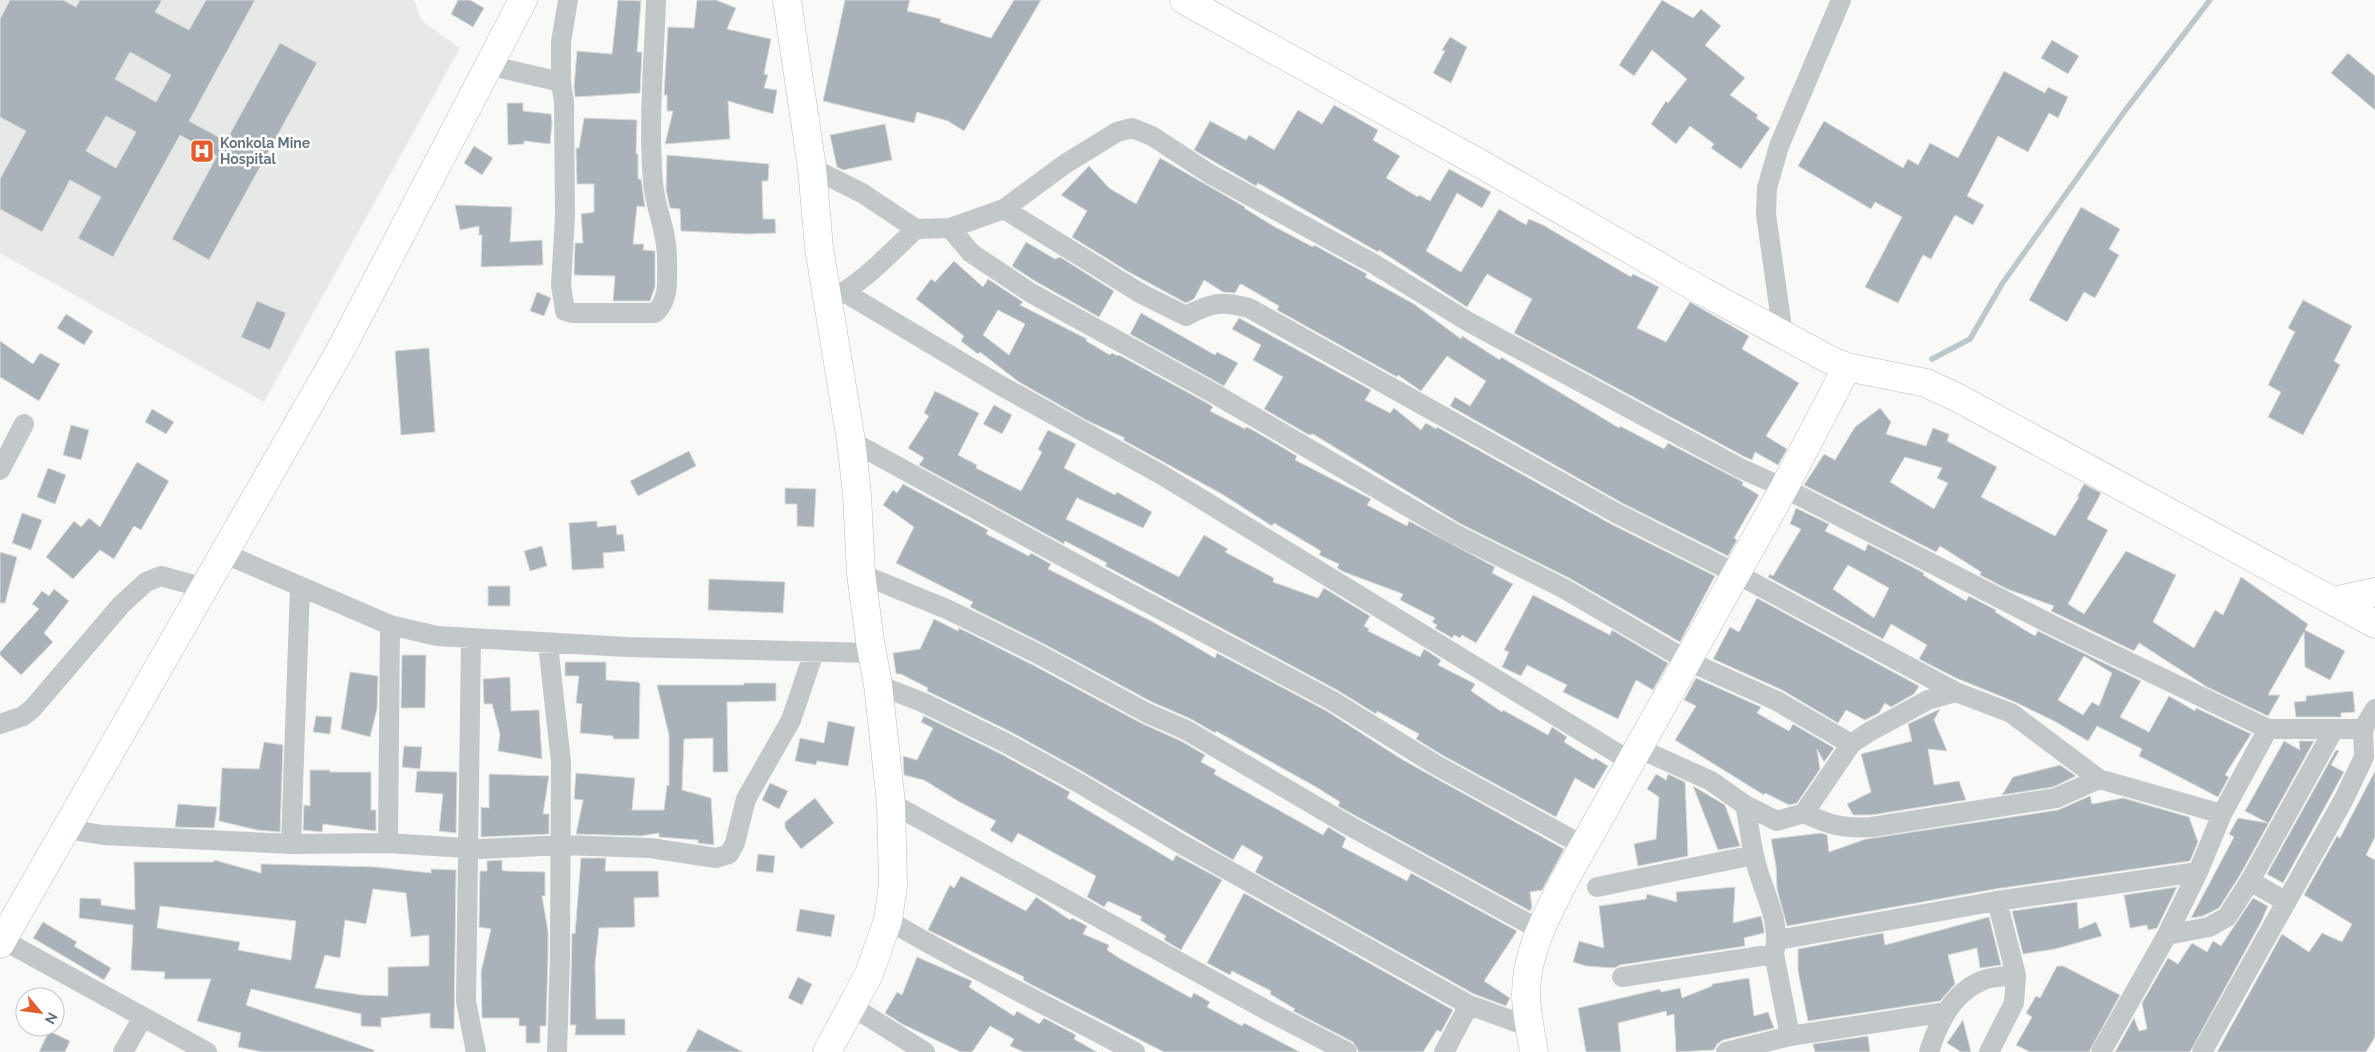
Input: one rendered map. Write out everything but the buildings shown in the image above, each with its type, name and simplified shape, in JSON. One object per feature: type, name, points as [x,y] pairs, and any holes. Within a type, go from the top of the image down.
[{"type":"street","points":[[207,1052],[2,942],[341,349],[488,65],[524,0]]},
{"type":"street","points":[[568,0],[561,42],[560,82],[564,102],[563,308],[565,311],[572,313],[655,313],[663,306],[666,294],[668,253],[653,184],[650,125],[656,0]]},
{"type":"street","points":[[787,0],[812,168],[819,248],[836,296],[852,441],[862,574],[878,685],[891,804],[894,885],[888,920],[875,958],[853,1007],[827,1052]]},
{"type":"street","points":[[1184,0],[1312,70],[1704,292],[1783,334],[1847,367],[1926,383],[1958,398],[2375,624]]},
{"type":"street","points":[[1783,334],[1766,214],[1767,188],[1778,146],[1841,0]]},
{"type":"street","points":[[488,65],[560,82]]},
{"type":"street","points":[[812,168],[862,192],[916,229],[950,228],[1004,209],[1086,151],[1117,132],[1132,128],[1152,136],[1210,174],[1374,264],[1467,321],[1740,468],[1784,488],[2050,624],[2268,729],[2363,729]]},
{"type":"street","points":[[1004,209],[1140,293],[1186,316],[1199,309],[1223,302],[1249,308],[1290,329],[1386,386],[1616,513],[1735,573],[1956,692],[2011,713],[2099,779],[2222,814]]},
{"type":"street","points":[[950,228],[971,254],[1031,293],[1206,389],[1453,533],[1563,588],[1688,661],[1777,701],[1851,744]]},
{"type":"street","points":[[836,296],[916,229]]},
{"type":"street","points":[[836,296],[1162,475],[1634,755],[1711,781],[1746,805],[1777,821],[1804,813],[1851,744],[1868,732],[1928,700],[1956,692]]},
{"type":"street","points":[[1532,1039],[1526,996],[1528,973],[1540,930],[1634,755],[1784,488],[1847,367]]},
{"type":"street","points":[[0,470],[24,424]]},
{"type":"street","points":[[852,441],[1122,590],[1331,700],[1436,765],[1584,846]]},
{"type":"street","points":[[224,553],[300,588],[390,625],[437,636],[471,640],[548,644],[872,653]]},
{"type":"street","points":[[862,574],[949,610],[1038,654],[1147,713],[1186,730],[1348,825],[1540,930]]},
{"type":"street","points":[[0,724],[22,716],[32,708],[121,605],[146,582],[161,576],[204,588]]},
{"type":"street","points":[[291,844],[300,588]]},
{"type":"street","points":[[2334,601],[2375,592]]},
{"type":"street","points":[[388,843],[390,625]]},
{"type":"street","points":[[471,640],[466,1001],[476,1052]]},
{"type":"street","points":[[548,644],[561,762],[557,1052]]},
{"type":"street","points":[[67,829],[103,835],[291,844],[388,843],[468,848],[561,845],[650,848],[716,858],[729,854],[735,843],[746,799],[791,720],[814,652]]},
{"type":"street","points":[[878,685],[922,702],[1006,743],[1079,783],[1183,845],[1532,1039]]},
{"type":"street","points":[[2202,1052],[2344,799],[2364,757],[2363,729],[2375,709]]},
{"type":"street","points":[[2101,1052],[2167,935],[2198,872],[2222,814],[2268,729]]},
{"type":"street","points":[[2167,935],[2209,927],[2227,917],[2250,881],[2334,729]]},
{"type":"street","points":[[1804,813],[1824,822],[1849,829],[1872,827],[2056,798],[2099,779]]},
{"type":"street","points":[[891,804],[1347,1052]]},
{"type":"street","points":[[1746,805],[1752,832],[1754,855],[1773,915],[1786,1042]]},
{"type":"street","points":[[1597,887],[1754,855]]},
{"type":"street","points":[[1622,977],[1997,901],[2198,872]]},
{"type":"street","points":[[2250,881],[2286,901]]},
{"type":"street","points":[[1989,1052],[2014,1003],[2016,975],[1997,901]]},
{"type":"street","points":[[888,920],[1035,1002],[1135,1052]]},
{"type":"street","points":[[1929,1052],[1936,1029],[1946,1012],[1961,994],[1982,980],[2016,975]]},
{"type":"street","points":[[1444,1052],[1470,1005]]},
{"type":"street","points":[[853,1007],[924,1052]]},
{"type":"street","points":[[1726,1052],[1946,1012]]},
{"type":"street","points":[[123,1052],[142,1017]]},
{"type":"shaded area","name":"Konkola Mine Hospital","points":[[0,0],[414,0],[422,21],[460,48],[264,402],[0,253]]},
{"type":"waterway","points":[[1932,359],[1970,339],[2002,284],[2124,112],[2210,0]]},
{"type":"place","name":"Konkola Mine Hospital","points":[[202,151]]}]
